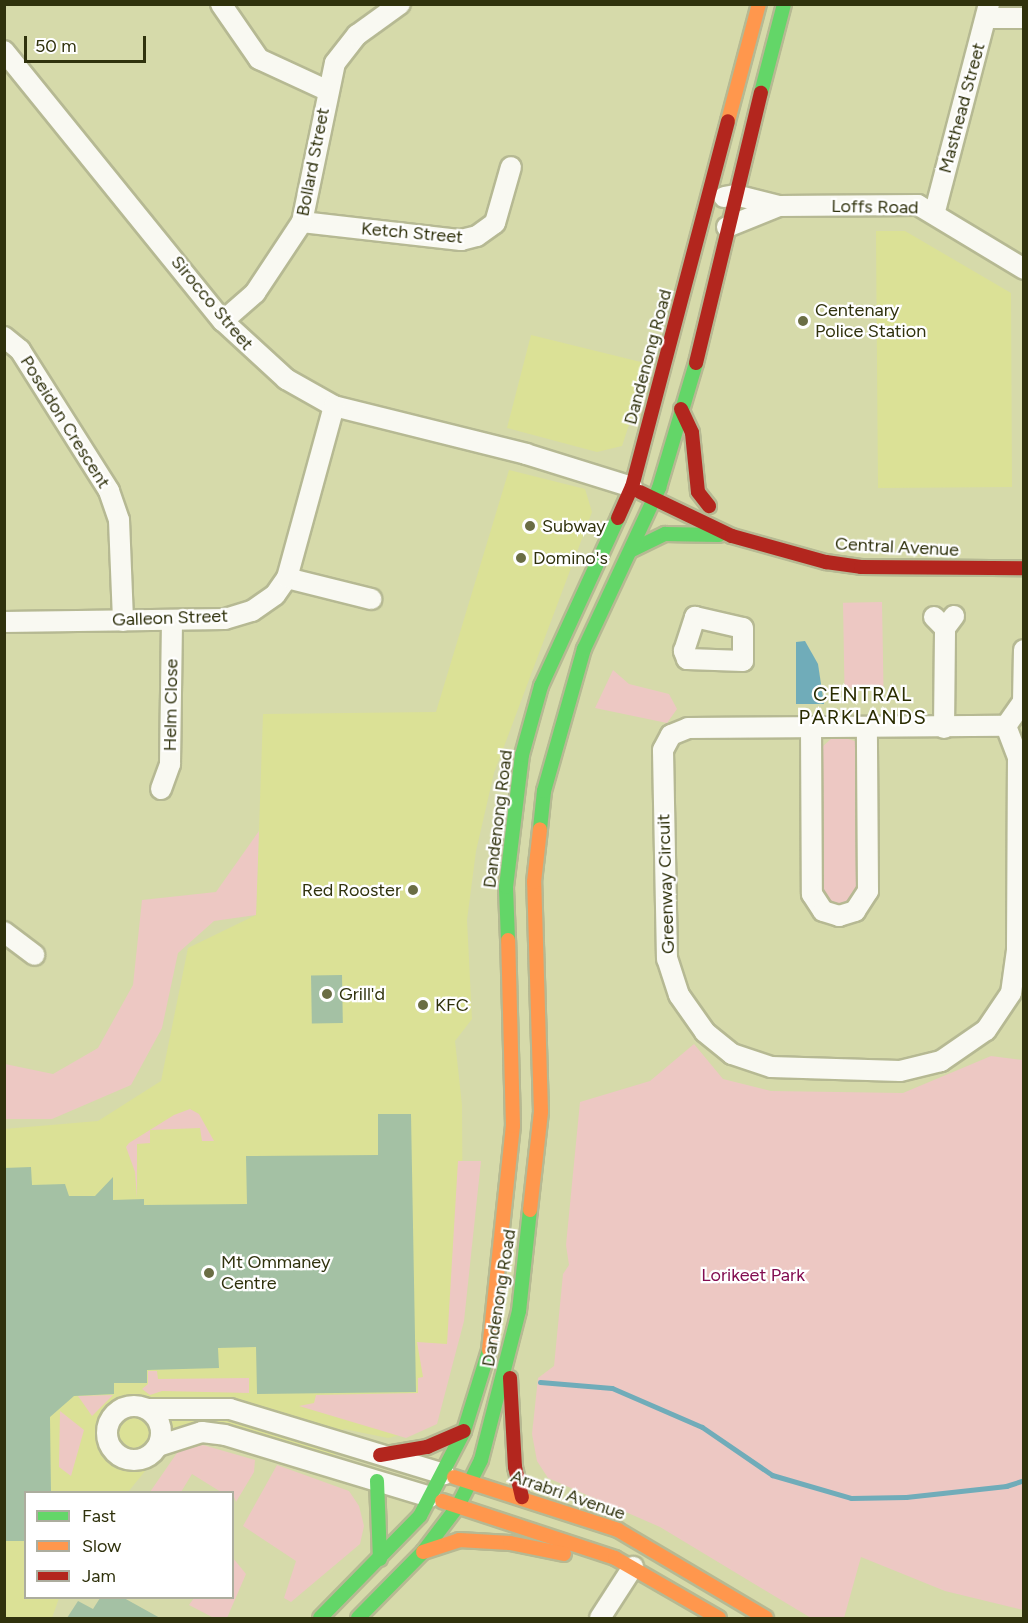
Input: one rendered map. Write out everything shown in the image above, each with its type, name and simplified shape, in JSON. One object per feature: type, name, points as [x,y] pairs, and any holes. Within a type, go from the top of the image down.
[{"type":"main road","name":"Dandenong Road","points":[[320,1618],[420,1516],[444,1474],[464,1431],[490,1347],[513,1126],[506,887],[522,755],[541,686],[632,487],[759,4]]},
{"type":"main road","name":"Dandenong Road","points":[[358,1618],[423,1552],[458,1506],[471,1482],[508,1362],[519,1311],[541,1112],[534,882],[541,810],[558,731],[584,649],[632,550],[656,494],[711,311],[727,227],[784,4]]},
{"type":"main road","points":[[681,409],[692,433],[698,492],[709,506]]},
{"type":"main road","name":"Central Avenue","points":[[632,487],[709,506],[727,514]]},
{"type":"main road","name":"Central Avenue","points":[[656,494],[732,536]]},
{"type":"main road","name":"Central Avenue","points":[[745,525],[772,545]]},
{"type":"main road","name":"Central Avenue","points":[[632,550],[665,534],[732,536],[861,567],[1023,568]]},
{"type":"main road","points":[[508,1362],[516,1426],[515,1467],[522,1497]]},
{"type":"main road","points":[[380,1455],[427,1447],[464,1431]]},
{"type":"main road","name":"Arrabri Avenue","points":[[444,1474],[584,1516],[652,1547],[766,1618]]},
{"type":"main road","points":[[377,1481],[380,1559]]},
{"type":"main road","points":[[430,1497],[615,1558],[719,1618]]},
{"type":"main road","points":[[423,1552],[459,1540],[510,1543],[584,1561],[615,1558]]},
{"type":"street","points":[[221,4],[259,59],[326,90]]},
{"type":"street","name":"Bollard Street","points":[[223,321],[255,293],[302,222],[326,90],[335,63],[357,35],[400,4]]},
{"type":"street","points":[[988,11],[1023,18]]},
{"type":"street","name":"Masthead Street","points":[[935,211],[988,11]]},
{"type":"street","name":"Sirocco Street","points":[[4,51],[11,72],[223,321],[286,379],[334,406],[526,454],[632,487]]},
{"type":"street","name":"Ketch Street","points":[[302,222],[469,238],[495,223],[511,167]]},
{"type":"street","name":"Loffs Road","points":[[709,200],[735,195],[779,206],[918,205],[935,211],[947,227],[1023,270]]},
{"type":"street","name":"Loffs Road","points":[[727,227],[779,206]]},
{"type":"street","name":"Poseidon Crescent","points":[[4,337],[20,350],[109,491],[119,520],[123,621]]},
{"type":"street","name":"Galleon Street","points":[[4,622],[225,619],[252,611],[275,595],[287,578],[334,406]]},
{"type":"street","points":[[287,578],[371,599]]},
{"type":"street","name":"Helm Close","points":[[161,789],[170,764],[172,620]]},
{"type":"street","points":[[944,620],[944,728]]},
{"type":"street","points":[[1006,726],[1023,702],[1023,650]]},
{"type":"street","name":"Greenway Circuit","points":[[1006,726],[1018,757],[1018,924],[1011,993],[982,1034],[940,1061],[900,1071],[771,1067],[732,1054],[705,1032],[679,994],[667,959],[663,750],[671,735],[688,728],[944,728],[1006,726]]},
{"type":"street","points":[[811,728],[812,894],[824,911],[840,916],[855,912],[867,891],[867,729]]},
{"type":"street","points":[[4,932],[34,955]]},
{"type":"street","points":[[430,1497],[225,1435],[185,1436],[158,1446],[146,1457],[129,1459],[110,1444],[108,1428],[116,1413],[130,1406],[147,1409],[230,1409],[444,1474]]},
{"type":"street","points":[[147,1409],[159,1424],[158,1446]]},
{"type":"street","points":[[600,1618],[633,1567]]},
{"type":"shaded area","points":[[876,231],[905,231],[1011,293],[1012,487],[878,488]]},
{"type":"shaded area","points":[[531,335],[649,364],[622,446],[597,452],[507,428]]},
{"type":"shaded area","name":"Mt Ommaney Centre","points":[[509,470],[585,489],[592,512],[494,773],[476,851],[467,920],[472,1019],[455,1041],[462,1105],[463,1278],[443,1391],[420,1430],[388,1438],[344,1429],[331,1467],[200,1440],[171,1450],[150,1465],[129,1491],[24,1491],[24,1599],[59,1599],[52,1618],[5,1618],[4,1129],[98,1121],[161,1081],[188,948],[256,915],[263,714],[436,712]]},
{"type":"green space","points":[[882,602],[883,687],[844,688],[843,603]]},
{"type":"green space","points":[[613,670],[629,684],[669,694],[677,709],[667,723],[595,708]]},
{"type":"green space","points":[[835,735],[858,742],[861,890],[845,906],[828,903],[820,890],[819,750]]},
{"type":"green space","points":[[259,831],[256,915],[214,921],[178,953],[162,1028],[131,1085],[52,1119],[5,1119],[5,1064],[53,1074],[98,1048],[133,985],[142,900],[216,892]]},
{"type":"green space","name":"Lorikeet Park","points":[[694,1044],[723,1079],[771,1091],[903,1093],[991,1056],[1023,1060],[1023,1610],[945,1591],[861,1557],[844,1618],[811,1618],[660,1527],[548,1478],[537,1461],[532,1434],[538,1378],[554,1366],[563,1274],[569,1265],[566,1245],[580,1102],[650,1081]]},
{"type":"green space","points":[[190,1109],[199,1114],[214,1141],[202,1141],[200,1128],[150,1130],[150,1143],[137,1144],[137,1198],[135,1172],[126,1147],[129,1143],[174,1115]]},
{"type":"green space","points":[[458,1161],[481,1161],[464,1321],[437,1424],[406,1438],[299,1406],[314,1403],[316,1395],[418,1393],[418,1378],[423,1377],[417,1342],[447,1344]]},
{"type":"green space","points":[[148,1371],[157,1371],[158,1379],[249,1378],[249,1393],[162,1391],[150,1395],[142,1389],[148,1384]]},
{"type":"green space","points":[[113,1395],[92,1416],[78,1396]]},
{"type":"green space","points":[[60,1411],[84,1430],[71,1476],[59,1467]]},
{"type":"green space","points":[[203,1445],[255,1460],[254,1472],[236,1502],[234,1491],[219,1491],[192,1474],[182,1491],[151,1491],[179,1450]]},
{"type":"green space","points":[[277,1465],[349,1491],[359,1506],[364,1526],[360,1544],[291,1602],[284,1598],[296,1561],[243,1526]]},
{"type":"green space","points":[[234,1559],[246,1574],[227,1618],[214,1618],[189,1605],[193,1599],[234,1599]]},
{"type":"water","points":[[805,641],[818,664],[824,704],[796,704],[796,642]]},
{"type":"building","name":"Grill'd","points":[[342,975],[343,1023],[312,1024],[311,976]]},
{"type":"building","name":"Mt Ommaney Centre","points":[[378,1114],[411,1114],[416,1392],[257,1394],[256,1347],[218,1348],[219,1368],[147,1370],[147,1383],[114,1383],[114,1394],[74,1396],[50,1417],[51,1491],[24,1491],[24,1541],[4,1541],[4,1168],[31,1167],[32,1185],[65,1184],[69,1196],[95,1196],[113,1177],[113,1200],[144,1199],[144,1205],[247,1204],[246,1156],[378,1155]]},
{"type":"building","points":[[99,1599],[126,1599],[160,1618],[67,1618],[78,1601],[93,1609]]},
{"type":"waterway","points":[[540,1382],[612,1388],[702,1427],[772,1475],[851,1498],[906,1497],[1006,1486],[1024,1480]]},
{"type":"traffic: fast","points":[[761,93],[784,4]]},
{"type":"traffic: fast","points":[[540,829],[544,791],[584,649],[659,488],[696,363]]},
{"type":"traffic: fast","points":[[508,940],[506,887],[522,755],[541,686],[618,518]]},
{"type":"traffic: fast","points":[[632,550],[665,534],[719,535]]},
{"type":"traffic: fast","points":[[358,1618],[423,1552],[458,1506],[481,1460],[519,1311],[530,1210]]},
{"type":"traffic: fast","points":[[320,1618],[420,1516],[464,1431],[489,1350]]},
{"type":"traffic: fast","points":[[377,1481],[380,1559]]},
{"type":"traffic: slow","points":[[728,121],[759,4]]},
{"type":"traffic: slow","points":[[530,1210],[541,1112],[534,882],[540,829]]},
{"type":"traffic: slow","points":[[489,1350],[513,1126],[508,940]]},
{"type":"traffic: slow","points":[[454,1477],[618,1530],[766,1618]]},
{"type":"traffic: slow","points":[[442,1501],[615,1558],[719,1618]]},
{"type":"traffic: slow","points":[[423,1552],[459,1540],[510,1543],[564,1554]]},
{"type":"traffic: jam","points":[[696,363],[761,93]]},
{"type":"traffic: jam","points":[[618,518],[632,487],[728,121]]},
{"type":"traffic: jam","points":[[681,409],[692,433],[698,492],[709,506]]},
{"type":"traffic: jam","points":[[640,492],[732,536],[826,562],[861,567],[1024,568]]},
{"type":"traffic: jam","points":[[510,1378],[515,1467],[522,1497]]},
{"type":"traffic: jam","points":[[380,1455],[427,1447],[464,1431]]},
{"type":"place","name":"Centenary Police Station","points":[[803,321]]},
{"type":"place","name":"Subway","points":[[530,526]]},
{"type":"place","name":"Domino's","points":[[521,558]]},
{"type":"place","name":"Red Rooster","points":[[413,890]]},
{"type":"place","name":"Grill'd","points":[[327,994]]},
{"type":"place","name":"KFC","points":[[423,1005]]},
{"type":"place","name":"Mt Ommaney Centre","points":[[209,1273]]},
{"type":"district","name":"CENTRAL PARKLANDS","points":[[863,706]]}]
